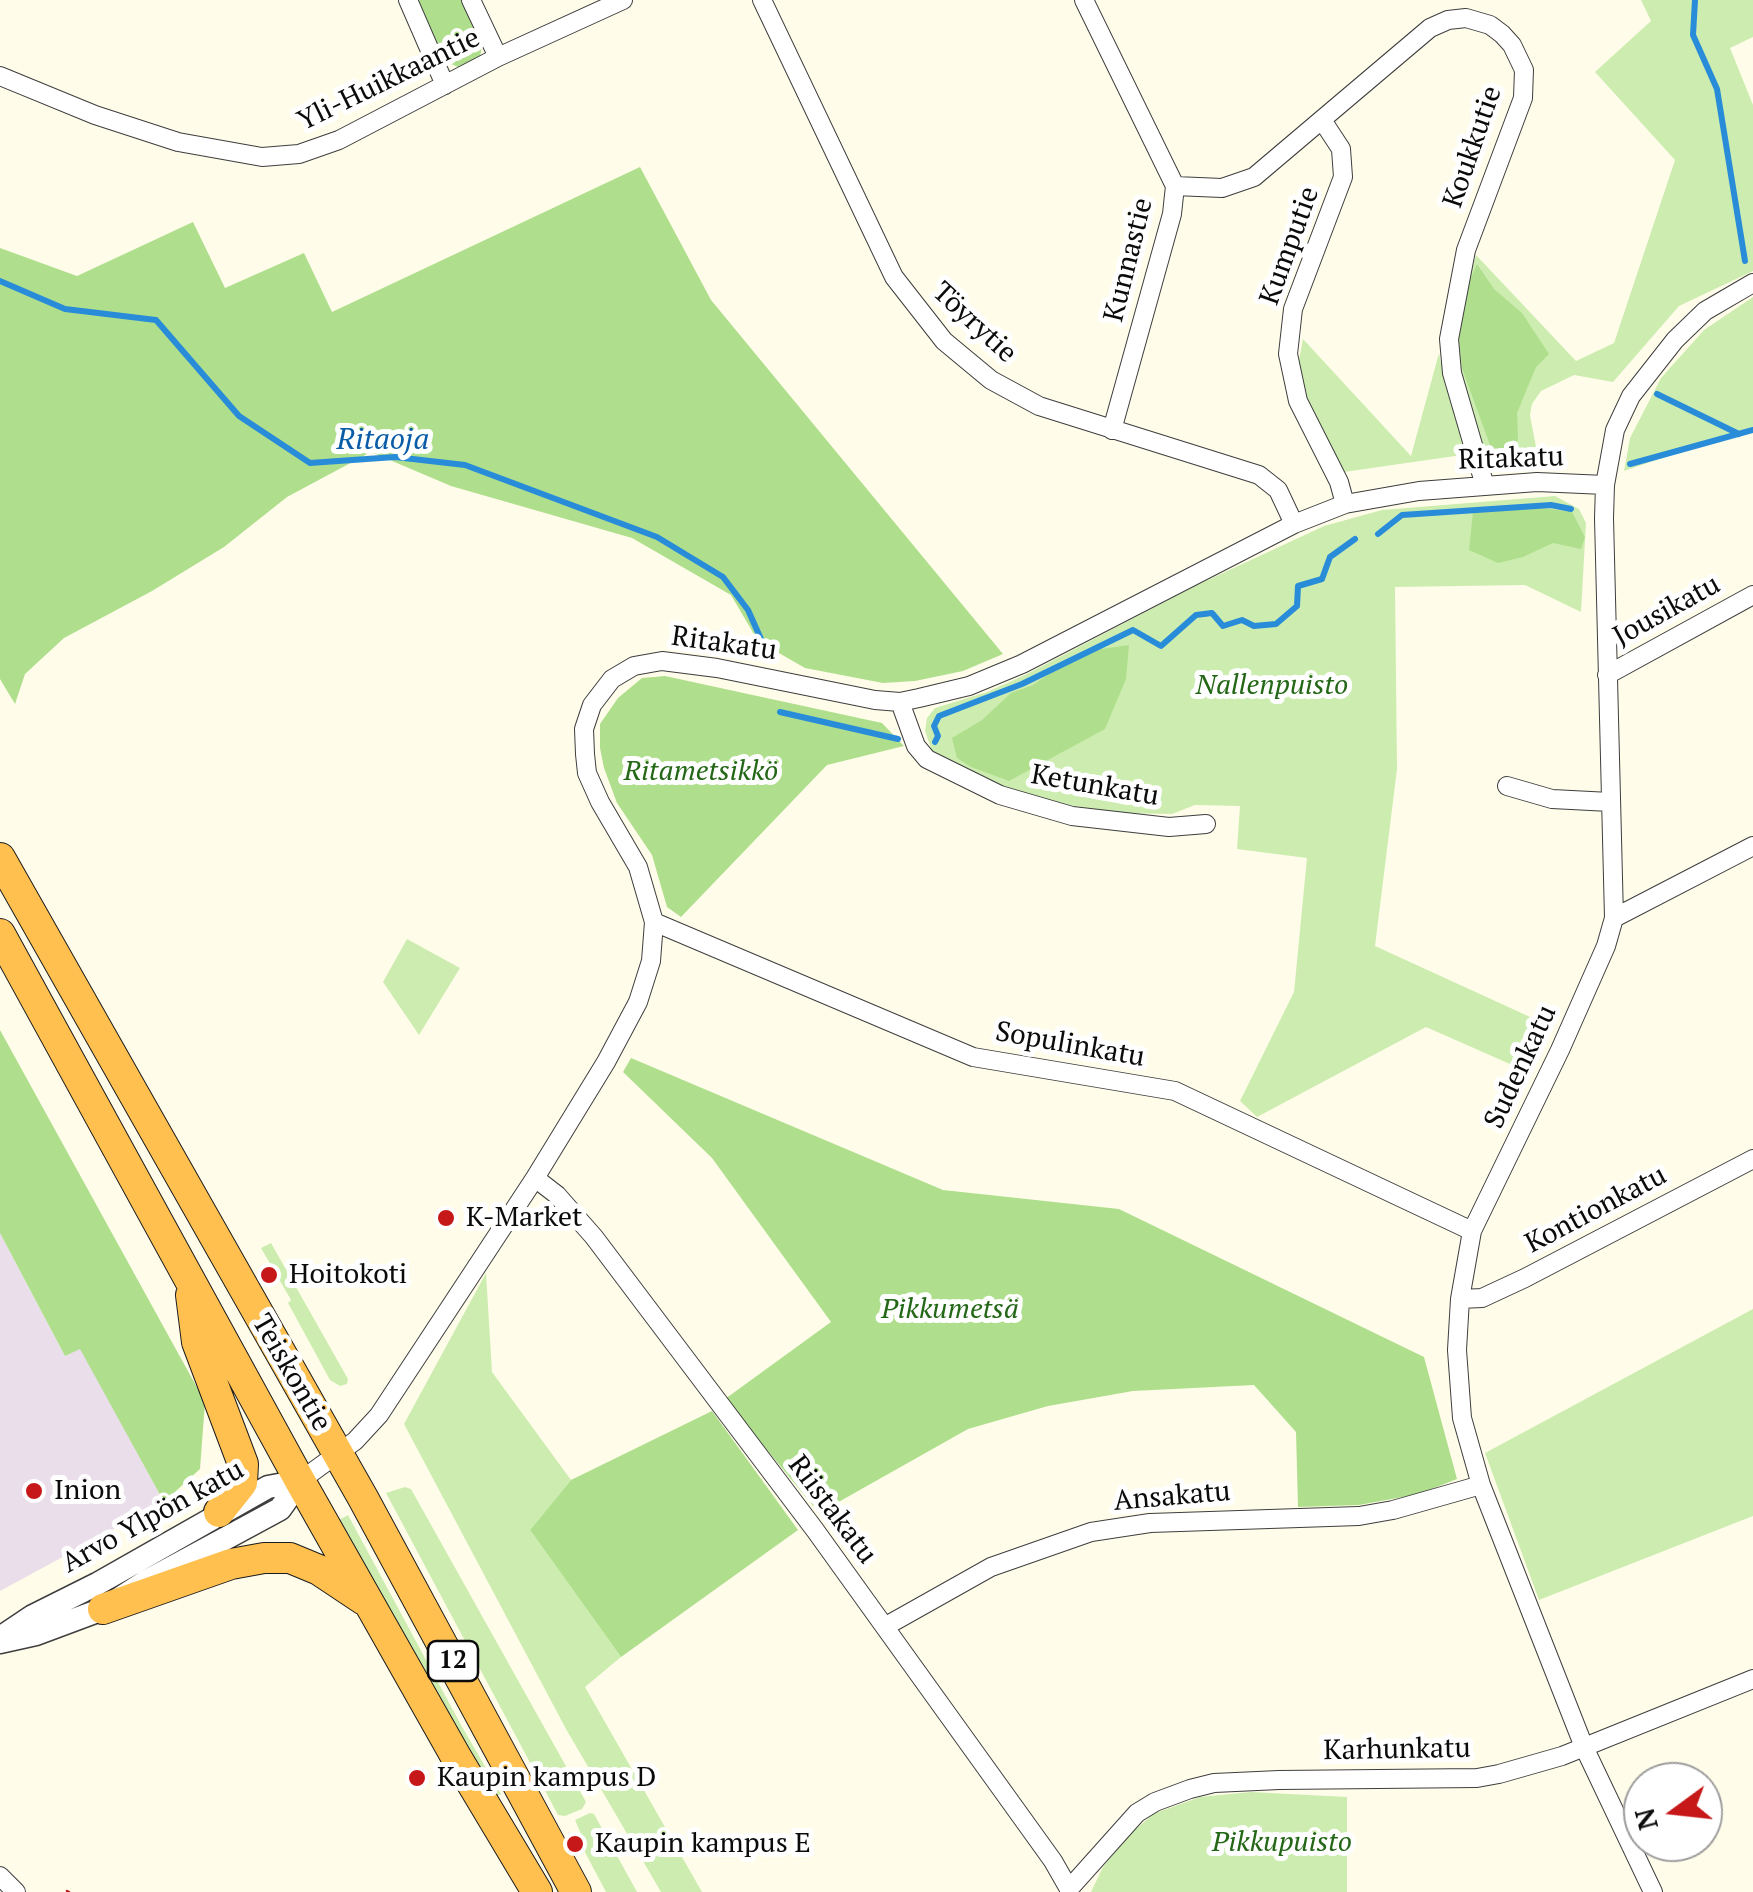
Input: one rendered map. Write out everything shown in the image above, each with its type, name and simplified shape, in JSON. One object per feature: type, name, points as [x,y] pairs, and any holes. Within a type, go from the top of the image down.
[{"type":"highway","name":"Teiskontie","points":[[0,858],[445,1646],[576,1892]]},
{"type":"highway","name":"Teiskontie","points":[[0,934],[300,1481],[537,1892]]},
{"type":"highway","points":[[188,1278],[197,1342],[243,1464],[242,1483],[220,1512]]},
{"type":"highway","points":[[103,1609],[230,1564],[290,1558],[319,1570],[370,1605]]},
{"type":"street","points":[[408,0],[444,85]]},
{"type":"street","points":[[471,0],[498,57]]},
{"type":"street","name":"Yli-Huikkaantie","points":[[0,76],[91,113],[178,142],[262,157],[299,154],[339,140],[498,57],[622,0]]},
{"type":"street","name":"Töyrytie","points":[[762,0],[894,277],[944,341],[991,380],[1039,406],[1259,475],[1278,490],[1294,524]]},
{"type":"street","name":"Kunnastie","points":[[1084,0],[1175,186],[1172,214],[1112,430]]},
{"type":"street","name":"Koukkutie","points":[[1175,186],[1222,188],[1238,184],[1269,166],[1416,40],[1448,20],[1466,18],[1490,25],[1512,45],[1524,74],[1523,98],[1466,250],[1449,339],[1452,373],[1484,486]]},
{"type":"street","name":"Kumputie","points":[[1322,120],[1341,149],[1343,177],[1293,309],[1288,354],[1298,401],[1339,482],[1345,504]]},
{"type":"street","name":"Sudenkatu","points":[[1653,1892],[1584,1748],[1480,1485],[1460,1406],[1456,1350],[1472,1231],[1560,1050],[1606,946],[1614,918],[1605,485],[1616,430],[1631,396],[1692,323],[1720,300],[1753,283]]},
{"type":"street","name":"Ritakatu","points":[[300,1481],[362,1434],[380,1415],[535,1178],[638,1002],[651,961],[654,922],[638,867],[587,774],[584,729],[592,706],[612,679],[648,662],[678,662],[900,702],[969,686],[1022,664],[1294,524],[1345,504],[1419,491],[1537,482],[1605,485]]},
{"type":"street","name":"Jousikatu","points":[[1608,675],[1753,594]]},
{"type":"street","name":"Ketunkatu","points":[[900,702],[916,746],[927,759],[1010,798],[1072,816],[1169,828],[1206,824]]},
{"type":"street","points":[[1508,786],[1552,798],[1610,802]]},
{"type":"street","points":[[1614,918],[1753,846]]},
{"type":"street","name":"Sopulinkatu","points":[[654,922],[973,1057],[1175,1091],[1472,1231]]},
{"type":"street","name":"Kontionkatu","points":[[1460,1298],[1482,1298],[1525,1278],[1753,1159]]},
{"type":"street","name":"Riistakatu","points":[[535,1178],[594,1237],[886,1626],[1069,1890]]},
{"type":"street","name":"Arvo Ylpön katu","points":[[0,1640],[33,1616],[97,1584],[220,1512],[268,1487],[300,1481]]},
{"type":"street","name":"Arvo Ylpön katu","points":[[0,1640],[36,1634],[103,1609],[144,1582],[280,1509],[300,1481]]},
{"type":"street","name":"Ansakatu","points":[[886,1626],[991,1567],[1091,1532],[1150,1523],[1359,1516],[1480,1485]]},
{"type":"street","name":"Karhunkatu","points":[[1069,1890],[1137,1814],[1190,1788],[1279,1780],[1477,1778],[1584,1748],[1753,1680]]},
{"type":"street","points":[[0,1876],[16,1892]]},
{"type":"shaded area","points":[[0,1233],[65,1356],[80,1348],[164,1502],[0,1591]]},
{"type":"green space","points":[[415,0],[464,0],[483,41],[480,57],[458,67],[442,60]]},
{"type":"green space","points":[[1641,0],[1753,0],[1753,37],[1730,48],[1753,105],[1753,271],[1679,306],[1613,382],[1574,375],[1541,391],[1530,415],[1536,447],[1486,453],[1464,391],[1458,348],[1463,296],[1476,255],[1576,361],[1614,343],[1675,160],[1595,72],[1651,21]]},
{"type":"green space","points":[[640,167],[711,300],[1003,654],[963,671],[915,681],[883,683],[805,668],[758,641],[731,595],[632,538],[451,486],[371,452],[287,497],[224,547],[152,591],[64,638],[25,674],[15,704],[0,679],[0,248],[77,276],[193,222],[225,288],[304,253],[332,312]]},
{"type":"green space","points":[[1477,264],[1494,289],[1522,313],[1549,354],[1536,367],[1517,413],[1518,440],[1512,448],[1491,448],[1462,368],[1459,336],[1469,282]]},
{"type":"green space","points":[[1753,297],[1753,427],[1624,471],[1630,438],[1661,378],[1704,330]]},
{"type":"green space","points":[[1303,339],[1411,456],[1439,353],[1445,385],[1469,454],[1344,472],[1316,424],[1297,371]]},
{"type":"green space","name":"Nallenpuisto","points":[[1555,496],[1579,509],[1586,523],[1581,612],[1525,585],[1395,587],[1397,769],[1375,946],[1552,1027],[1528,1072],[1426,1027],[1257,1117],[1240,1101],[1294,992],[1307,858],[1237,849],[1240,806],[1195,805],[1172,814],[1114,813],[1009,790],[932,751],[925,731],[927,718],[935,708],[1025,675],[1195,586],[1324,526],[1382,510]]},
{"type":"green space","points":[[1542,508],[1572,512],[1585,537],[1581,549],[1553,543],[1498,563],[1469,550],[1473,512]]},
{"type":"green space","points":[[1129,645],[1126,679],[1105,729],[1009,781],[957,758],[952,738],[982,720],[1011,693],[1033,685],[1081,652]]},
{"type":"green space","name":"Ritametsikkö","points":[[665,676],[882,723],[904,746],[827,765],[681,917],[667,907],[652,855],[617,803],[600,748],[600,724],[618,698],[642,678]]},
{"type":"green space","points":[[407,939],[460,968],[419,1035],[383,982]]},
{"type":"green space","points":[[0,1030],[205,1402],[200,1469],[164,1502],[80,1349],[65,1356],[0,1233]]},
{"type":"green space","name":"Pikkumetsä","points":[[631,1058],[943,1190],[1119,1209],[1424,1357],[1457,1479],[1419,1494],[1359,1505],[1298,1507],[1296,1432],[1254,1385],[1133,1391],[1048,1406],[968,1429],[819,1513],[725,1399],[831,1322],[712,1158],[623,1072]]},
{"type":"green space","points":[[271,1243],[348,1379],[347,1384],[340,1386],[330,1380],[288,1303],[291,1300],[261,1248]]},
{"type":"green space","points":[[486,1273],[492,1372],[571,1480],[530,1530],[621,1657],[585,1687],[702,1892],[661,1892],[566,1729],[404,1424]]},
{"type":"green space","points":[[1753,1309],[1753,1516],[1539,1600],[1485,1453]]},
{"type":"green space","points":[[712,1411],[798,1530],[621,1657],[530,1530],[571,1480]]},
{"type":"green space","points":[[411,1489],[586,1802],[582,1809],[558,1815],[386,1493]]},
{"type":"green space","points":[[348,1515],[501,1794],[495,1797],[337,1521]]},
{"type":"green space","name":"Pikkupuisto","points":[[1251,1792],[1347,1797],[1347,1892],[1091,1892],[1103,1867],[1128,1836],[1153,1814],[1200,1797]]},
{"type":"green space","points":[[590,1813],[637,1892],[606,1892],[579,1841],[581,1834],[575,1820]]},
{"type":"waterway","points":[[1695,0],[1693,35],[1717,89],[1745,261]]},
{"type":"waterway","name":"Ritaoja","points":[[0,281],[65,309],[156,320],[239,416],[310,463],[395,457],[465,465],[657,537],[723,577],[748,610],[765,648]]},
{"type":"waterway","points":[[1657,394],[1739,434]]},
{"type":"waterway","points":[[1630,464],[1753,430]]},
{"type":"waterway","points":[[1378,534],[1402,515],[1551,505],[1571,509]]},
{"type":"waterway","points":[[935,742],[938,736],[934,726],[939,716],[1022,684],[1133,630],[1161,646],[1196,615],[1212,613],[1223,626],[1242,620],[1254,626],[1276,624],[1297,606],[1298,586],[1322,579],[1330,557],[1355,539]]},
{"type":"waterway","points":[[780,712],[898,739]]},
{"type":"place","name":"K-Market","points":[[446,1218]]},
{"type":"place","name":"Hoitokoti","points":[[269,1275]]},
{"type":"place","name":"Inion","points":[[34,1491]]},
{"type":"place","name":"Kaupin kampus D","points":[[417,1778]]},
{"type":"place","name":"Kaupin kampus E","points":[[575,1844]]}]
